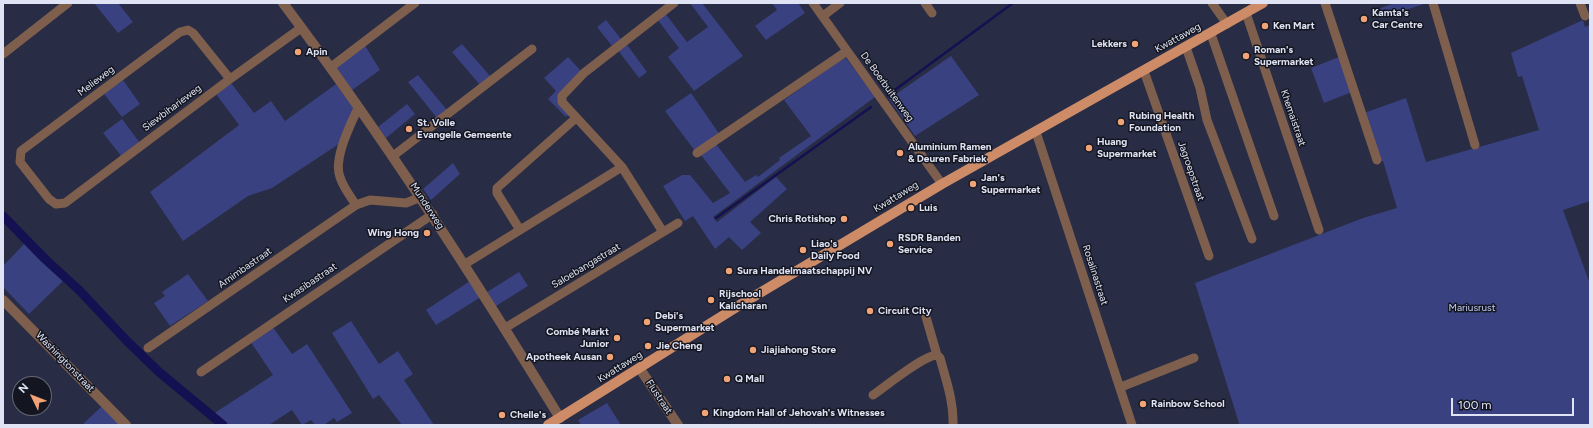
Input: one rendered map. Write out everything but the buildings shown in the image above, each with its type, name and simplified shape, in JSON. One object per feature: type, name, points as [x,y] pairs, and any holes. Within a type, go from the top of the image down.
[{"type":"main road","name":"Kwattaweg","points":[[548,425],[750,299],[942,184],[1263,3]]},
{"type":"street","points":[[3,54],[68,3]]},
{"type":"street","name":"Munderweg","points":[[283,3],[331,67],[358,108],[422,197],[560,418]]},
{"type":"street","points":[[331,67],[415,3]]},
{"type":"street","points":[[663,232],[622,167],[562,102],[562,96],[565,91],[584,73],[674,3]]},
{"type":"street","name":"De Boerbuitenweg","points":[[813,3],[942,184]]},
{"type":"street","points":[[822,16],[840,3]]},
{"type":"street","points":[[925,3],[932,13]]},
{"type":"street","points":[[1212,3],[1227,24]]},
{"type":"street","points":[[1325,3],[1377,160]]},
{"type":"street","points":[[1433,3],[1475,145]]},
{"type":"street","points":[[1580,3],[1585,16]]},
{"type":"street","name":"Khemaistraat","points":[[1246,13],[1319,230]]},
{"type":"street","name":"Siewbiharieweg","points":[[56,204],[64,203],[301,28]]},
{"type":"street","name":"Melieweg","points":[[56,204],[49,199],[20,162],[21,151],[180,32],[188,30],[193,33],[230,79]]},
{"type":"street","points":[[1210,34],[1274,216]]},
{"type":"street","points":[[1186,47],[1200,88],[1207,120],[1252,239]]},
{"type":"street","points":[[393,156],[532,49]]},
{"type":"street","points":[[697,153],[847,51]]},
{"type":"street","name":"Jagroepstraat","points":[[1144,71],[1209,256]]},
{"type":"street","points":[[358,108],[345,139],[338,164],[340,178],[356,205],[370,200],[406,203],[422,197]]},
{"type":"street","points":[[520,230],[497,193],[497,188],[576,118]]},
{"type":"street","name":"Rosalinastraat","points":[[1036,132],[1121,387],[1132,425]]},
{"type":"street","points":[[465,264],[622,167]]},
{"type":"street","name":"Amimbastraat","points":[[148,348],[356,205]]},
{"type":"street","name":"Kwasibastraat","points":[[201,372],[433,214]]},
{"type":"street","name":"Saloebangastraat","points":[[505,328],[678,223]]},
{"type":"street","name":"Washingtonstraat","points":[[3,300],[126,425]]},
{"type":"street","points":[[926,317],[937,355],[940,358],[950,395],[954,414],[953,425]]},
{"type":"street","points":[[873,395],[920,362],[933,355],[937,355]]},
{"type":"street","points":[[1121,387],[1194,358]]},
{"type":"street","name":"Flustraat","points":[[640,369],[678,425]]},
{"type":"green space","points":[[94,3],[118,3],[133,22],[118,33]]},
{"type":"green space","points":[[690,3],[702,3],[743,56],[694,91],[668,57],[679,48],[657,19],[665,13],[687,42],[708,27]]},
{"type":"green space","points":[[772,3],[798,3],[805,13],[766,40],[755,26],[777,10]]},
{"type":"green space","points":[[1395,3],[1427,3],[1381,18],[1378,9]]},
{"type":"green space","points":[[606,20],[621,39],[612,46],[597,27]]},
{"type":"green space","name":"Mariusrust","points":[[1583,20],[1585,27],[1590,25],[1590,201],[1563,210],[1590,284],[1590,425],[1238,425],[1239,423],[1195,283],[1363,218],[1397,208],[1383,161],[1381,161],[1364,113],[1406,98],[1426,162],[1539,130],[1522,76],[1518,77],[1511,53]]},
{"type":"green space","points":[[625,42],[647,72],[639,78],[617,49]]},
{"type":"green space","points":[[364,44],[380,70],[352,90],[337,70],[337,67]]},
{"type":"green space","points":[[462,44],[491,77],[480,85],[452,52]]},
{"type":"green space","points":[[951,56],[979,95],[915,136],[889,99]]},
{"type":"green space","points":[[568,57],[582,72],[563,90],[569,114],[566,117],[548,99],[556,91],[544,78]]},
{"type":"green space","points":[[1339,57],[1352,92],[1324,103],[1311,68]]},
{"type":"green space","points":[[846,58],[875,97],[713,217],[717,222],[776,177],[787,189],[750,222],[761,233],[742,250],[729,237],[715,249],[693,216],[685,221],[663,186],[682,175],[690,175],[713,203],[730,193],[701,155],[716,144],[745,182],[756,175],[758,177],[780,160],[779,158],[811,136],[784,100]]},
{"type":"green space","points":[[418,75],[447,110],[437,118],[408,82]]},
{"type":"green space","points":[[123,80],[140,104],[122,117],[104,94]]},
{"type":"green space","points":[[231,83],[254,113],[271,101],[285,121],[336,84],[354,109],[345,140],[272,188],[248,196],[183,241],[150,192],[239,125],[216,94]]},
{"type":"green space","points":[[691,93],[720,135],[695,151],[665,111]]},
{"type":"green space","points":[[407,104],[415,114],[386,138],[378,127]]},
{"type":"green space","points":[[122,119],[140,143],[122,157],[103,133]]},
{"type":"green space","points":[[453,163],[460,174],[431,200],[423,189]]},
{"type":"green space","points":[[25,243],[64,280],[29,314],[3,287],[3,266]]},
{"type":"green space","points":[[519,272],[528,286],[496,306],[487,292]]},
{"type":"green space","points":[[188,274],[208,301],[170,326],[154,303],[165,296],[162,292]]},
{"type":"green space","points":[[470,281],[481,297],[436,325],[426,310]]},
{"type":"green space","points":[[351,321],[379,364],[398,351],[413,374],[404,380],[434,425],[402,425],[379,395],[373,399],[332,333]]},
{"type":"green space","points":[[272,326],[292,354],[307,344],[352,413],[337,422],[334,418],[324,425],[315,425],[311,420],[302,425],[292,410],[269,425],[226,425],[213,414],[273,375],[250,341]]},
{"type":"green space","points":[[607,403],[621,425],[581,425],[578,420]]},
{"type":"green space","points":[[103,405],[121,425],[82,425]]},
{"type":"waterway","points":[[888,95],[1013,3]]},
{"type":"waterway","points":[[716,218],[871,107]]},
{"type":"waterway","points":[[3,216],[45,259],[79,290],[127,341],[159,372],[223,425]]},
{"type":"place","name":"Kamta's Car Centre","points":[[1364,19]]},
{"type":"place","name":"Ken Mart","points":[[1265,26]]},
{"type":"place","name":"Lekkers","points":[[1135,44]]},
{"type":"place","name":"Apin","points":[[298,52]]},
{"type":"place","name":"Roman's Supermarket","points":[[1246,56]]},
{"type":"place","name":"Rubing Health Foundation","points":[[1121,122]]},
{"type":"place","name":"St. Volle Evangelle Gemeente","points":[[409,129]]},
{"type":"place","name":"Huang Supermarket","points":[[1089,148]]},
{"type":"place","name":"Aluminium Ramen & Deuren Fabriek","points":[[900,153]]},
{"type":"place","name":"Jan's Supermarket","points":[[973,184]]},
{"type":"place","name":"Luis","points":[[911,208]]},
{"type":"place","name":"Chris Rotishop","points":[[844,219]]},
{"type":"place","name":"Wing Hong","points":[[427,233]]},
{"type":"place","name":"RSDR Banden Service","points":[[890,244]]},
{"type":"place","name":"Liao's Daily Food","points":[[803,250]]},
{"type":"place","name":"Sura Handelmaatschappij NV","points":[[729,271]]},
{"type":"place","name":"Rijschool Kalicharan","points":[[711,300]]},
{"type":"place","name":"Circuit City","points":[[870,311]]},
{"type":"place","name":"Debi's Supermarket","points":[[647,322]]},
{"type":"place","name":"Combé Markt Junior","points":[[617,338]]},
{"type":"place","name":"Jie Cheng","points":[[648,346]]},
{"type":"place","name":"Jiajiahong Store","points":[[753,350]]},
{"type":"place","name":"Apotheek Ausan","points":[[610,357]]},
{"type":"place","name":"Q Mall","points":[[727,379]]},
{"type":"place","name":"Rainbow School","points":[[1143,404]]},
{"type":"place","name":"Kingdom Hall of Jehovah's Witnesses","points":[[705,413]]},
{"type":"place","name":"Chelle's","points":[[502,415]]}]
